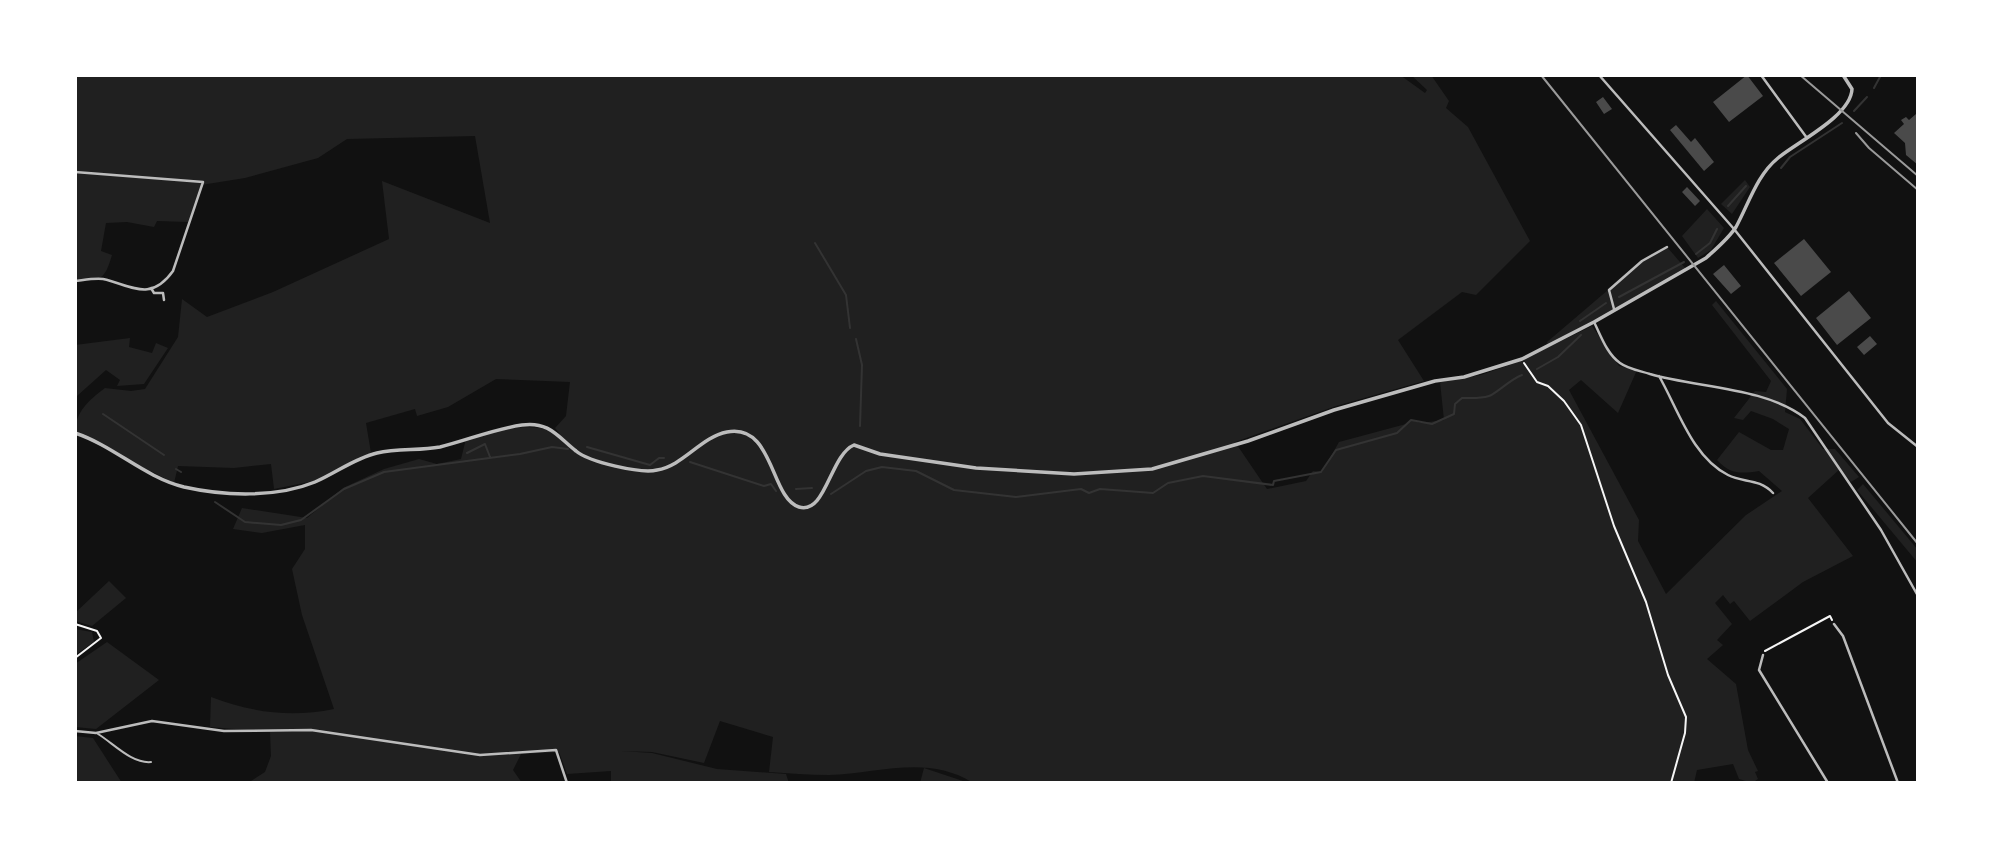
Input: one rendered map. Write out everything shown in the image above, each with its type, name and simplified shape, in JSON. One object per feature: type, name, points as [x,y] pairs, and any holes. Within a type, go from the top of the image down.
[{"type":"street","points":[[1599,75],[1734,229],[1888,422],[1918,447]]},
{"type":"street","points":[[1761,75],[1807,138]]},
{"type":"street","points":[[75,433],[163,480],[186,487],[228,493],[296,488],[375,453],[433,448],[523,425],[549,428],[585,457],[635,470],[661,470],[719,434],[739,432],[751,438],[771,461],[787,498],[799,507],[810,507],[818,501],[842,453],[854,445],[880,454],[976,468],[1074,474],[1152,469],[1248,441],[1334,410],[1435,381],[1464,377],[1522,359],[1594,322],[1706,258],[1734,229],[1765,172],[1776,159],[1829,121],[1849,99],[1852,89],[1843,75]]},
{"type":"street","points":[[75,172],[203,182],[173,271],[164,283],[150,288],[127,289],[101,279],[75,281]]},
{"type":"street","points":[[1614,309],[1609,290],[1642,261],[1667,247]]},
{"type":"street","points":[[150,288],[154,293],[163,293],[164,300]]},
{"type":"street","points":[[1594,322],[1619,362],[1659,376],[1788,407],[1805,418],[1886,538],[1918,596]]},
{"type":"street","points":[[1659,376],[1699,449],[1716,467],[1730,477],[1751,479],[1766,486],[1773,493]]},
{"type":"street","points":[[1835,624],[1843,636],[1898,783]]},
{"type":"street","points":[[1764,653],[1759,670],[1828,783]]},
{"type":"street","points":[[75,731],[96,733],[152,721],[224,731],[311,730],[480,755],[556,750],[567,783]]},
{"type":"lane","points":[[96,733],[142,763],[151,762]]},
{"type":"path","points":[[1522,359],[1528,373],[1564,401],[1581,425],[1614,526],[1646,602],[1668,675],[1686,717],[1685,733],[1671,783]]},
{"type":"path","points":[[1764,653],[1829,617]]},
{"type":"path","points":[[75,624],[97,631],[101,638],[75,658]]},
{"type":"shaded area","points":[[75,75],[1400,75],[1425,93],[1427,90],[1411,75],[1431,75],[1449,101],[1446,108],[1468,127],[1530,241],[1476,295],[1462,292],[1398,340],[1424,381],[1336,406],[1235,442],[1267,489],[1306,481],[1313,471],[1322,472],[1339,442],[1406,424],[1410,420],[1421,423],[1444,420],[1440,382],[1481,375],[1518,362],[1592,326],[1619,366],[1637,370],[1618,413],[1581,380],[1569,390],[1639,520],[1638,541],[1666,594],[1746,515],[1782,491],[1759,471],[1736,472],[1717,460],[1739,432],[1771,450],[1783,450],[1789,429],[1773,419],[1751,411],[1743,420],[1734,418],[1755,391],[1766,392],[1771,381],[1712,305],[1716,301],[1787,389],[1785,412],[1800,419],[1823,449],[1835,449],[1859,477],[1851,482],[1840,469],[1808,498],[1853,556],[1803,582],[1750,621],[1734,601],[1730,604],[1723,595],[1715,603],[1732,624],[1717,640],[1723,645],[1707,659],[1736,684],[1748,750],[1758,771],[1755,772],[1758,779],[1752,783],[1739,779],[1733,764],[1697,770],[1694,783],[973,783],[956,774],[920,767],[847,774],[799,774],[769,772],[773,737],[720,721],[704,763],[652,752],[621,751],[652,753],[717,769],[786,774],[789,783],[611,783],[611,771],[567,774],[559,752],[521,754],[513,770],[522,783],[248,783],[265,772],[271,756],[270,732],[210,727],[211,697],[271,712],[302,713],[334,709],[302,615],[292,569],[305,549],[305,525],[262,533],[233,529],[242,508],[307,518],[343,488],[384,469],[419,459],[437,464],[461,459],[466,439],[525,427],[560,434],[555,428],[566,416],[570,382],[496,379],[448,407],[417,416],[415,409],[366,423],[371,453],[314,481],[274,489],[271,464],[234,468],[178,466],[174,483],[75,433],[80,413],[88,402],[105,388],[131,391],[145,389],[178,337],[182,299],[207,317],[273,292],[389,239],[382,181],[490,223],[475,136],[347,139],[318,158],[245,178],[201,185],[188,222],[157,221],[154,227],[127,222],[106,223],[101,251],[112,255],[104,275],[96,279],[75,281]]},
{"type":"shaded area","points":[[1745,180],[1750,187],[1732,214],[1721,204]]},
{"type":"shaded area","points":[[1707,209],[1724,228],[1711,250],[1698,258],[1682,236]]},
{"type":"shaded area","points":[[1667,247],[1686,269],[1548,346],[1547,342],[1642,261]]},
{"type":"shaded area","points":[[130,338],[129,347],[152,353],[156,343],[168,348],[144,384],[117,386],[120,380],[106,370],[77,396],[75,412],[75,345]]},
{"type":"shaded area","points":[[1863,484],[1918,550],[1918,563],[1857,490]]},
{"type":"shaded area","points":[[109,581],[126,598],[92,626],[75,621],[75,613]]},
{"type":"shaded area","points":[[75,629],[92,632],[94,642],[75,655]]},
{"type":"shaded area","points":[[107,642],[159,680],[96,729],[75,727],[75,664]]},
{"type":"shaded area","points":[[75,736],[93,738],[122,783],[75,783]]},
{"type":"shaded area","points":[[924,768],[969,783],[920,783]]},
{"type":"building","points":[[1747,75],[1763,96],[1729,122],[1713,102]]},
{"type":"building","points":[[1603,97],[1612,109],[1604,114],[1596,102]]},
{"type":"building","points":[[1916,114],[1918,165],[1906,155],[1905,143],[1894,133],[1904,124],[1901,120],[1906,117],[1909,120]]},
{"type":"building","points":[[1676,125],[1691,142],[1695,138],[1714,162],[1704,171],[1670,130]]},
{"type":"building","points":[[1687,187],[1700,201],[1695,206],[1682,192]]},
{"type":"building","points":[[1804,239],[1831,272],[1801,296],[1774,263]]},
{"type":"building","points":[[1724,265],[1741,286],[1731,294],[1713,274]]},
{"type":"building","points":[[1849,291],[1871,318],[1837,345],[1816,318]]},
{"type":"building","points":[[1870,336],[1877,344],[1864,355],[1857,347]]},
{"type":"waterway","points":[[1874,88],[1881,75]]},
{"type":"waterway","points":[[1854,111],[1867,97]]},
{"type":"waterway","points":[[1781,168],[1790,157],[1842,123]]},
{"type":"waterway","points":[[1728,206],[1746,186]]},
{"type":"waterway","points":[[1696,254],[1710,243],[1717,229]]},
{"type":"waterway","points":[[815,243],[846,295],[850,328]]},
{"type":"waterway","points":[[1619,297],[1684,262]]},
{"type":"waterway","points":[[1580,321],[1606,303]]},
{"type":"waterway","points":[[1537,369],[1558,357],[1581,335]]},
{"type":"waterway","points":[[856,339],[862,365],[860,426]]},
{"type":"waterway","points":[[831,494],[866,471],[882,467],[916,471],[954,490],[1016,497],[1081,489],[1089,493],[1100,489],[1153,493],[1168,483],[1203,476],[1273,485],[1274,481],[1321,472],[1336,450],[1397,433],[1411,420],[1432,424],[1454,414],[1455,404],[1462,398],[1489,396],[1522,375]]},
{"type":"waterway","points":[[103,414],[164,455]]},
{"type":"waterway","points":[[467,453],[485,444],[490,457]]},
{"type":"waterway","points":[[215,502],[245,522],[281,525],[301,520],[344,489],[384,472],[520,454],[552,447],[568,449]]},
{"type":"waterway","points":[[587,447],[650,465],[659,458],[664,458]]},
{"type":"waterway","points":[[690,462],[764,486],[771,484],[776,491]]},
{"type":"waterway","points":[[176,469],[181,472]]},
{"type":"waterway","points":[[796,489],[812,488]]},
{"type":"railway","points":[[1541,75],[1918,544]]},
{"type":"railway","points":[[1800,75],[1918,176]]},
{"type":"railway","points":[[1856,133],[1869,148],[1918,190]]}]
